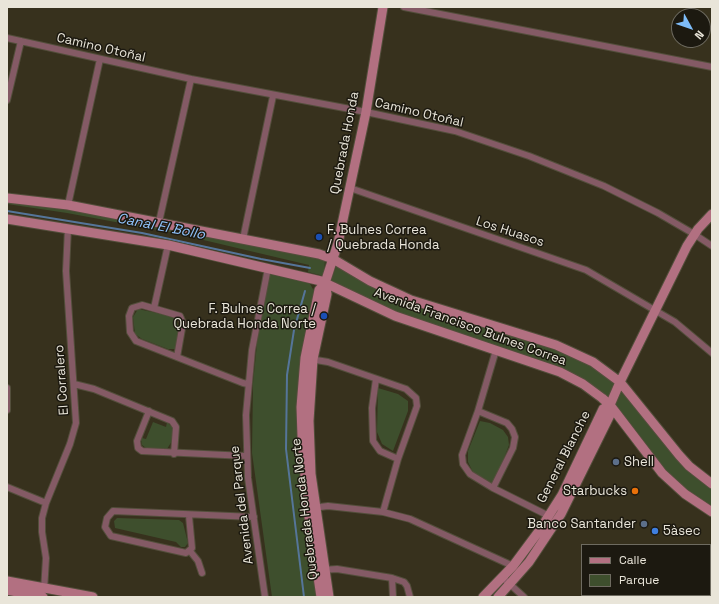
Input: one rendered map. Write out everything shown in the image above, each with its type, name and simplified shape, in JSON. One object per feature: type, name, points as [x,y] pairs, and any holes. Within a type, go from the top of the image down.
[{"type":"street","name":"Quebrada Honda","points":[[325,283],[333,259],[366,112],[383,7]]},
{"type":"street","points":[[404,7],[712,67]]},
{"type":"street","name":"Camino Otoñal","points":[[7,38],[191,79],[273,96],[366,112],[455,132],[541,160],[625,196],[694,234],[712,246]]},
{"type":"street","points":[[7,100],[21,41]]},
{"type":"street","points":[[68,205],[100,59]]},
{"type":"street","points":[[159,222],[191,79]]},
{"type":"street","points":[[243,239],[273,96]]},
{"type":"street","name":"Los Huasos","points":[[350,188],[507,243],[571,263],[586,270],[675,322],[712,353]]},
{"type":"street","name":"Avenida Francisco Bulnes Correa","points":[[7,198],[68,205],[319,254],[333,259],[377,284],[412,300],[513,330],[570,350],[593,362],[620,382],[678,455],[689,466],[712,484]]},
{"type":"street","name":"General Blanche","points":[[483,597],[507,581],[540,548],[561,514],[610,415],[610,405],[620,382],[694,234],[712,214]]},
{"type":"street","name":"Avenida Francisco Bulnes Correa","points":[[7,219],[168,245],[325,283],[395,316],[566,375],[594,392],[610,405],[662,473],[685,494],[712,512]]},
{"type":"street","name":"El Corralero","points":[[43,597],[45,587],[46,558],[42,525],[46,503],[74,432],[76,413],[66,265],[68,228]]},
{"type":"street","points":[[154,308],[168,245]]},
{"type":"street","name":"Avenida del Parque","points":[[265,597],[246,456],[248,384],[252,350],[268,268]]},
{"type":"street","name":"Quebrada Honda Norte","points":[[325,283],[327,294],[309,359],[309,441],[312,508],[322,570],[329,597]]},
{"type":"street","points":[[177,357],[182,318],[175,313],[139,305],[131,310],[129,316],[131,336],[140,343],[248,384]]},
{"type":"street","points":[[496,350],[478,411],[462,455],[462,460],[465,468],[470,474],[493,488],[549,516]]},
{"type":"street","points":[[309,359],[328,362],[409,390],[416,398],[417,406],[398,459],[383,512]]},
{"type":"street","points":[[376,379],[372,408],[373,441],[380,451],[398,459]]},
{"type":"street","points":[[74,384],[94,389],[171,420],[175,424],[174,454]]},
{"type":"street","points":[[7,388],[7,410]]},
{"type":"street","name":"General Blanche","points":[[498,597],[513,566],[549,516],[567,484],[603,409],[610,405]]},
{"type":"street","points":[[149,411],[136,441],[138,448],[144,452],[246,456]]},
{"type":"street","points":[[478,411],[507,424],[512,429],[515,437],[513,448],[493,488]]},
{"type":"street","points":[[578,480],[578,474],[584,459],[583,451]]},
{"type":"street","points":[[561,514],[561,505],[568,491],[567,484]]},
{"type":"street","points":[[7,487],[46,503]]},
{"type":"street","points":[[312,508],[328,506],[383,512],[410,519],[513,566]]},
{"type":"street","points":[[190,551],[184,553],[111,536],[106,530],[105,524],[108,515],[113,511],[189,516],[254,517]]},
{"type":"street","points":[[189,516],[192,548],[190,551]]},
{"type":"street","points":[[190,551],[198,561],[202,573]]},
{"type":"street","points":[[322,570],[337,569],[392,578],[404,582],[407,586],[410,597]]},
{"type":"street","name":"Quebrada Honda Norte","points":[[321,597],[322,570]]},
{"type":"street","points":[[392,578],[393,597]]},
{"type":"street","points":[[7,581],[93,597]]},
{"type":"street","points":[[507,581],[524,597]]},
{"type":"street","points":[[7,590],[26,595],[43,597]]},
{"type":"green space","points":[[7,199],[68,206],[325,259],[324,276],[308,272],[309,265],[174,233],[67,213],[7,204]]},
{"type":"green space","points":[[337,264],[398,298],[437,313],[513,334],[570,353],[598,368],[616,384],[640,411],[689,471],[712,489],[712,508],[682,487],[666,472],[602,392],[414,320],[385,307],[331,280]]},
{"type":"green space","points":[[270,273],[309,282],[314,291],[303,347],[298,389],[297,451],[318,597],[272,597],[252,453],[253,383],[258,334]]},
{"type":"green space","points":[[138,309],[171,316],[176,319],[179,328],[175,349],[168,349],[142,339],[135,334],[133,317]]},
{"type":"green space","points":[[378,388],[398,394],[408,401],[408,411],[393,451],[382,444],[377,432]]},
{"type":"green space","points":[[480,421],[490,423],[503,430],[508,437],[509,445],[494,484],[473,472],[468,462],[468,451]]},
{"type":"green space","points":[[153,422],[166,427],[167,422],[172,427],[172,441],[167,449],[146,448],[142,445],[141,439],[146,439]]},
{"type":"green space","points":[[117,518],[179,520],[183,523],[188,543],[185,547],[181,547],[176,542],[115,528],[114,521]]},
{"type":"waterway","name":"Canal El Bollo","points":[[7,211],[142,233],[310,268]]},
{"type":"waterway","points":[[304,597],[286,449],[287,375],[294,330],[305,291]]},
{"type":"place","name":"F. Bulnes Correa / Quebrada Honda","points":[[319,237]]},
{"type":"place","name":"F. Bulnes Correa / Quebrada Honda Norte","points":[[324,316]]},
{"type":"place","name":"Shell","points":[[616,462]]},
{"type":"place","name":"Starbucks","points":[[635,491]]},
{"type":"place","name":"Banco Santander","points":[[644,524]]},
{"type":"place","name":"5àsec","points":[[655,531]]}]
